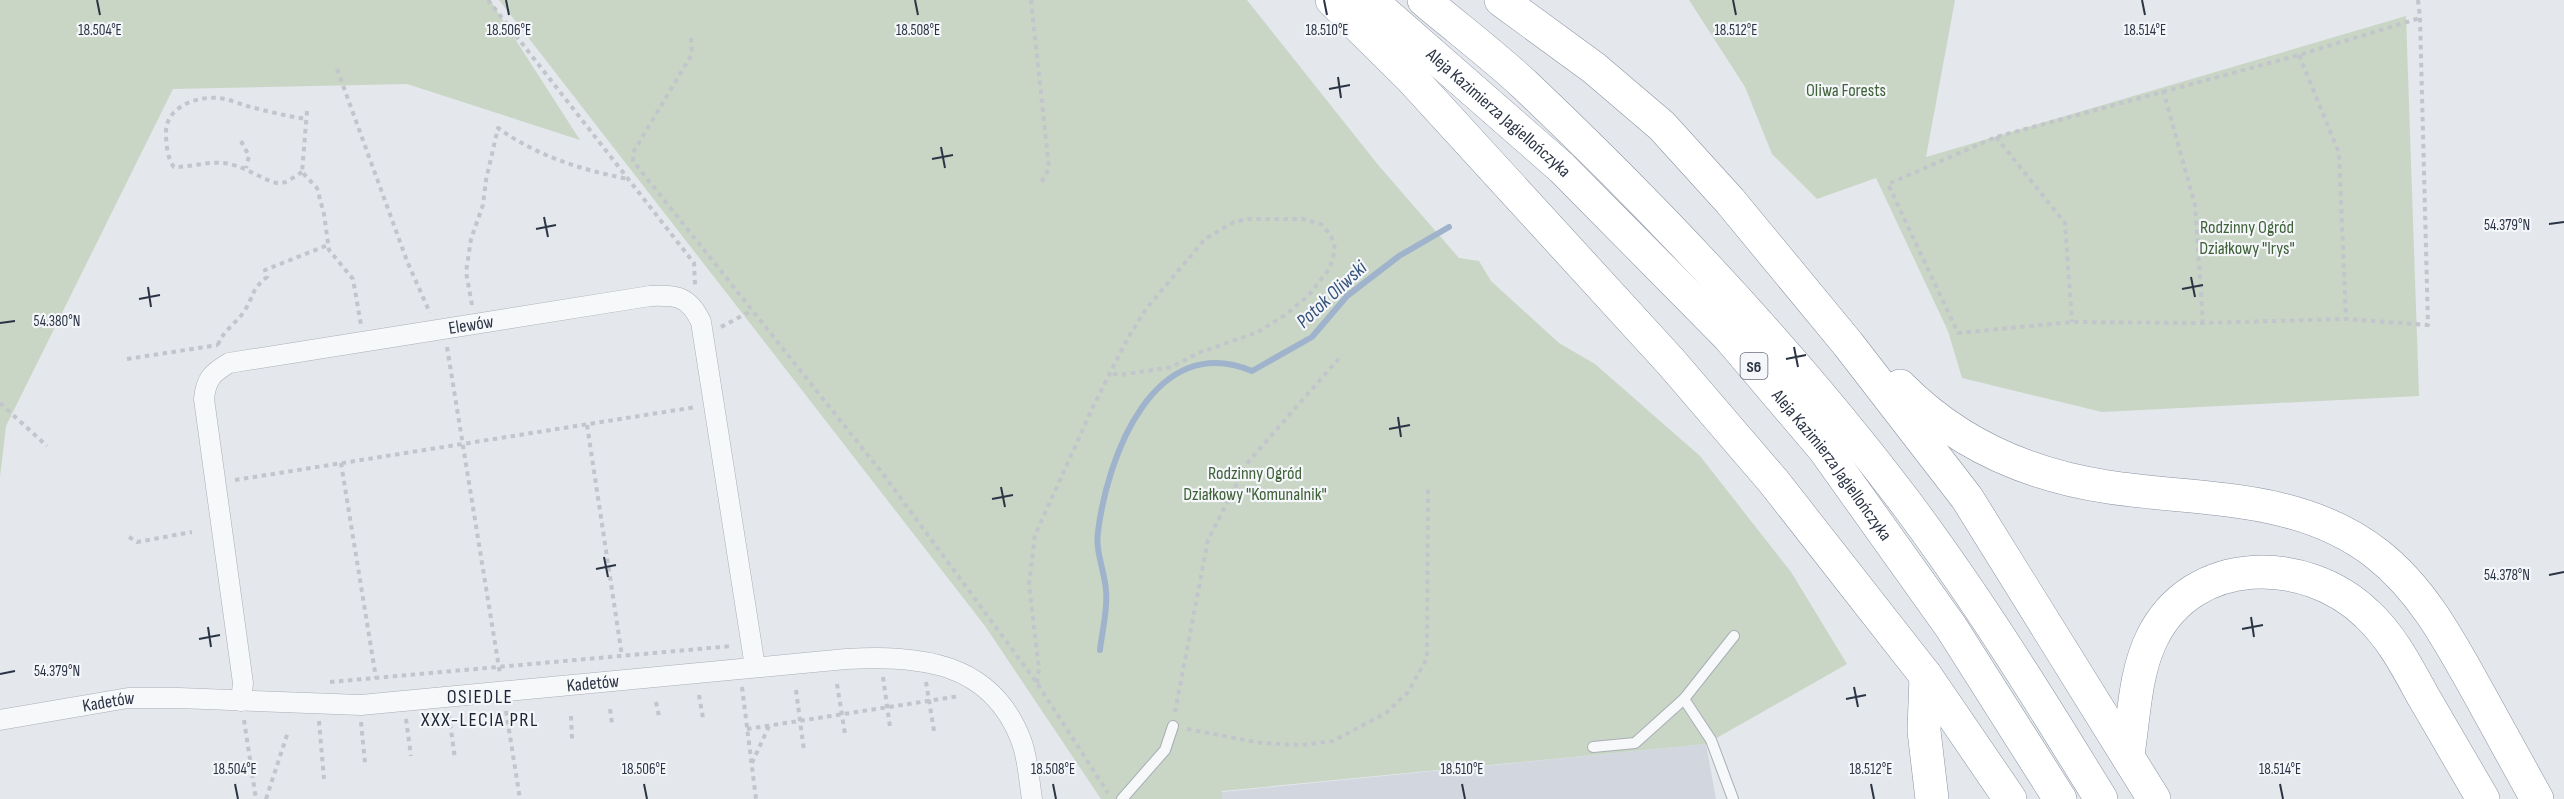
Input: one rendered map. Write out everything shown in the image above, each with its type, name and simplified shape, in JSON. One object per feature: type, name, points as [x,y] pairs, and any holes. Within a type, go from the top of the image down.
[{"type":"highway","points":[[1332,0],[1412,79],[1671,362],[1774,482],[1926,676],[2010,799]]},
{"type":"highway","name":"Aleja Kazimierza Jagiellończyka","points":[[1370,0],[1496,107],[1562,168],[1729,337],[1824,449],[1951,627],[2060,799]]},
{"type":"highway","name":"Aleja Kazimierza Jagiellończyka","points":[[1424,0],[1523,84],[1691,250],[1767,332],[1851,432],[1914,514],[2015,660],[2101,799]]},
{"type":"highway","points":[[1501,0],[1594,68],[1662,126],[1730,201],[1848,344],[1967,498],[2154,799]]},
{"type":"highway","points":[[1848,344],[1862,348],[1917,404],[1952,432],[2009,461],[2043,473],[2107,487],[2245,501],[2286,509],[2323,522],[2350,536],[2403,577],[2427,607],[2537,799]]},
{"type":"highway","points":[[2128,754],[2143,663],[2152,637],[2166,618],[2200,588],[2224,577],[2260,571],[2285,572],[2314,580],[2339,591],[2367,613],[2391,641],[2483,799]]},
{"type":"highway","points":[[1926,676],[1924,731],[1932,799]]},
{"type":"street","name":"Elewów","points":[[229,363],[650,296],[672,295],[688,301]]},
{"type":"street","points":[[688,301],[694,307],[703,331],[752,645],[747,668]]},
{"type":"street","points":[[229,363],[213,372],[206,383],[204,399],[213,483],[243,683],[241,701]]},
{"type":"street","name":"Kadetów","points":[[0,720],[128,698],[361,705],[880,657],[921,660],[969,675],[998,700],[1021,740],[1032,799]]},
{"type":"lane","points":[[1593,747],[1635,743],[1684,699],[1734,636]]},
{"type":"lane","points":[[1684,699],[1711,740],[1733,799]]},
{"type":"lane","points":[[1122,799],[1165,750],[1173,726]]},
{"type":"path","points":[[488,0],[693,263],[697,281],[688,301]]},
{"type":"path","points":[[1031,0],[1049,168],[1040,184]]},
{"type":"path","points":[[2418,0],[2420,18],[2428,325],[2346,319],[2203,323],[2072,322],[1958,333],[1888,184],[1996,137],[2163,90],[2300,55],[2420,18]]},
{"type":"path","points":[[691,38],[692,54],[634,151],[633,161],[883,474],[1037,683],[1112,799]]},
{"type":"path","points":[[2300,55],[2339,153],[2346,319]]},
{"type":"path","points":[[337,69],[406,261],[440,330],[463,445],[520,799]]},
{"type":"path","points":[[2163,90],[2195,205],[2203,323]]},
{"type":"path","points":[[302,172],[285,183],[278,183],[246,168],[211,162],[174,167],[166,139],[167,124],[171,114],[196,100],[219,98],[306,119]]},
{"type":"path","points":[[307,111],[302,172],[317,188],[324,214],[329,250],[353,279],[364,342]]},
{"type":"path","points":[[476,324],[466,273],[471,239],[483,205],[486,180],[498,128],[526,148],[590,171],[629,180]]},
{"type":"path","points":[[1996,137],[2066,223],[2072,322]]},
{"type":"path","points":[[241,141],[249,156],[246,168]]},
{"type":"path","points":[[1037,683],[1039,669],[1029,584],[1035,536],[1110,373],[1146,309],[1205,239],[1219,230],[1248,219],[1304,219],[1321,224],[1331,235],[1335,249],[1330,268],[1308,296],[1285,315],[1258,332],[1198,353],[1172,366],[1120,375],[1110,373]]},
{"type":"path","points":[[229,363],[218,345],[221,336],[246,309],[253,288],[267,278],[265,270],[328,245]]},
{"type":"path","points":[[703,331],[725,326],[752,311]]},
{"type":"path","points":[[127,359],[218,345]]},
{"type":"path","points":[[1342,355],[1248,462],[1208,540],[1173,726],[1261,743],[1302,745],[1344,737],[1386,713],[1408,692],[1427,658],[1428,489]]},
{"type":"path","points":[[0,403],[47,446]]},
{"type":"path","points":[[213,483],[714,404]]},
{"type":"path","points":[[587,424],[622,656]]},
{"type":"path","points":[[341,463],[376,678]]},
{"type":"path","points":[[129,537],[137,542],[192,532]]},
{"type":"path","points":[[320,683],[752,645]]},
{"type":"path","points":[[747,668],[747,729],[756,799]]},
{"type":"path","points":[[882,676],[890,727]]},
{"type":"path","points":[[925,676],[933,731]]},
{"type":"path","points":[[837,684],[845,734]]},
{"type":"path","points":[[796,690],[804,750]]},
{"type":"path","points":[[699,695],[703,718]]},
{"type":"path","points":[[747,729],[965,695]]},
{"type":"path","points":[[448,698],[455,759]]},
{"type":"path","points":[[241,701],[256,799]]},
{"type":"path","points":[[405,702],[411,756]]},
{"type":"path","points":[[656,702],[659,716]]},
{"type":"path","points":[[319,705],[318,734],[324,779]]},
{"type":"path","points":[[361,705],[365,763]]},
{"type":"path","points":[[610,710],[612,723]]},
{"type":"path","points":[[571,716],[572,739]]},
{"type":"path","points":[[751,765],[769,725]]},
{"type":"path","points":[[266,799],[288,732]]},
{"type":"shaded area","points":[[1706,744],[1716,799],[1222,799],[1222,792]]},
{"type":"green space","points":[[0,0],[490,0],[580,140],[407,84],[173,89],[6,426],[0,477]]},
{"type":"green space","name":"Rodzinny Ogród Działkowy \"Komunalnik\"","points":[[499,0],[1247,0],[1379,166],[1459,258],[1479,261],[1491,281],[1559,343],[1595,364],[1700,456],[1791,572],[1847,664],[1706,744],[1222,791],[1222,799],[1101,799],[985,626]]},
{"type":"green space","name":"Rodzinny Ogród Działkowy \"Irys\"","points":[[1689,0],[1955,0],[1926,157],[2406,16],[2419,396],[2102,412],[1962,378],[1948,331],[1876,178],[1817,199],[1772,154],[1745,87]]},
{"type":"waterway","name":"Potok Oliwski","points":[[1100,650],[1106,613],[1105,584],[1097,539],[1103,502],[1112,469],[1125,437],[1142,408],[1163,384],[1188,368],[1218,363],[1252,371],[1312,337],[1347,296],[1399,256],[1449,227]]},
{"type":"district","name":"OSIEDLE XXX-LECIA PRL","points":[[480,708]]},
{"type":"park label","name":"Oliwa Forests","points":[[1846,90]]}]
